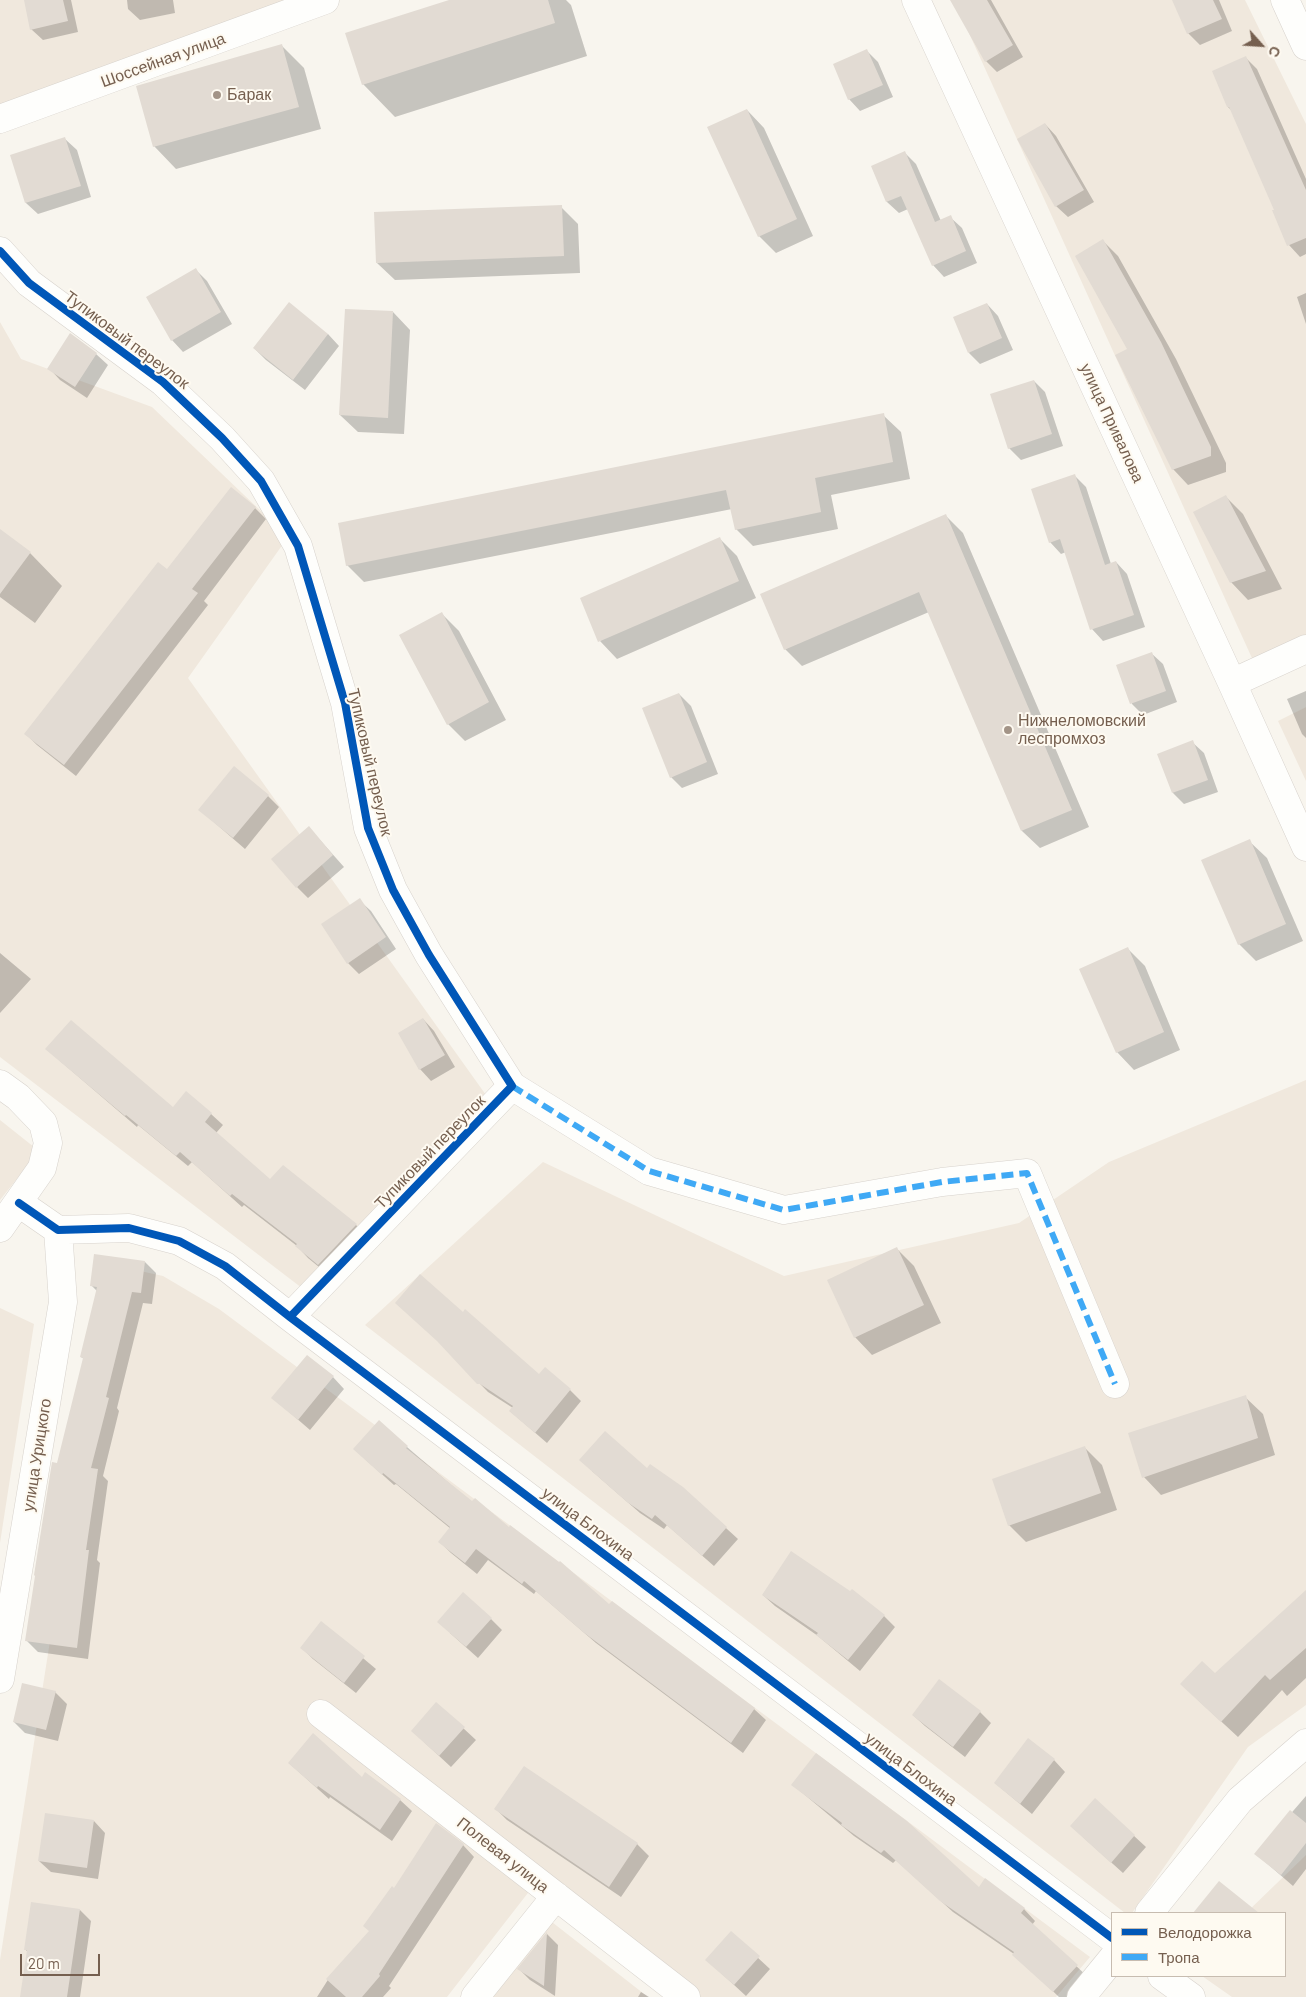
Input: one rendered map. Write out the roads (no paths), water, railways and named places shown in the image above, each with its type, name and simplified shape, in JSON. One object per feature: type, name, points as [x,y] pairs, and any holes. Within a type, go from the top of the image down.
[{"type":"street","name":"Шоссейная улица","points":[[0,119],[325,0]]},
{"type":"street","name":"улица Привалова","points":[[916,0],[1306,847]]},
{"type":"street","points":[[1284,0],[1306,46]]},
{"type":"street","name":"Тупиковый переулок","points":[[0,251],[28,283],[163,382],[184,400],[262,481],[298,546],[345,703],[368,828],[390,881],[429,955],[512,1086],[290,1318]]},
{"type":"street","points":[[1232,683],[1306,650]]},
{"type":"street","points":[[0,1084],[18,1097],[43,1122],[48,1143],[42,1168],[0,1228]]},
{"type":"street","points":[[512,1086],[649,1171],[784,1210],[942,1182],[1027,1173],[1115,1384]]},
{"type":"street","points":[[19,1203],[58,1230]]},
{"type":"street","name":"улица Блохина","points":[[58,1230],[130,1228],[179,1240],[225,1266],[290,1318],[1111,1937]]},
{"type":"street","name":"улица Урицкого","points":[[0,1679],[63,1302],[58,1230]]},
{"type":"street","name":"Полевая улица","points":[[321,1714],[686,1997]]},
{"type":"street","points":[[1150,1912],[1240,1800],[1306,1744]]},
{"type":"street","points":[[475,1997],[556,1896]]},
{"type":"street","points":[[1081,1997],[1111,1960]]},
{"type":"street","points":[[1163,1977],[1191,1997]]},
{"type":"place","name":"Барак","points":[[217,95]]},
{"type":"place","name":"Нижнеломовский леспромхоз","points":[[1008,730]]}]
